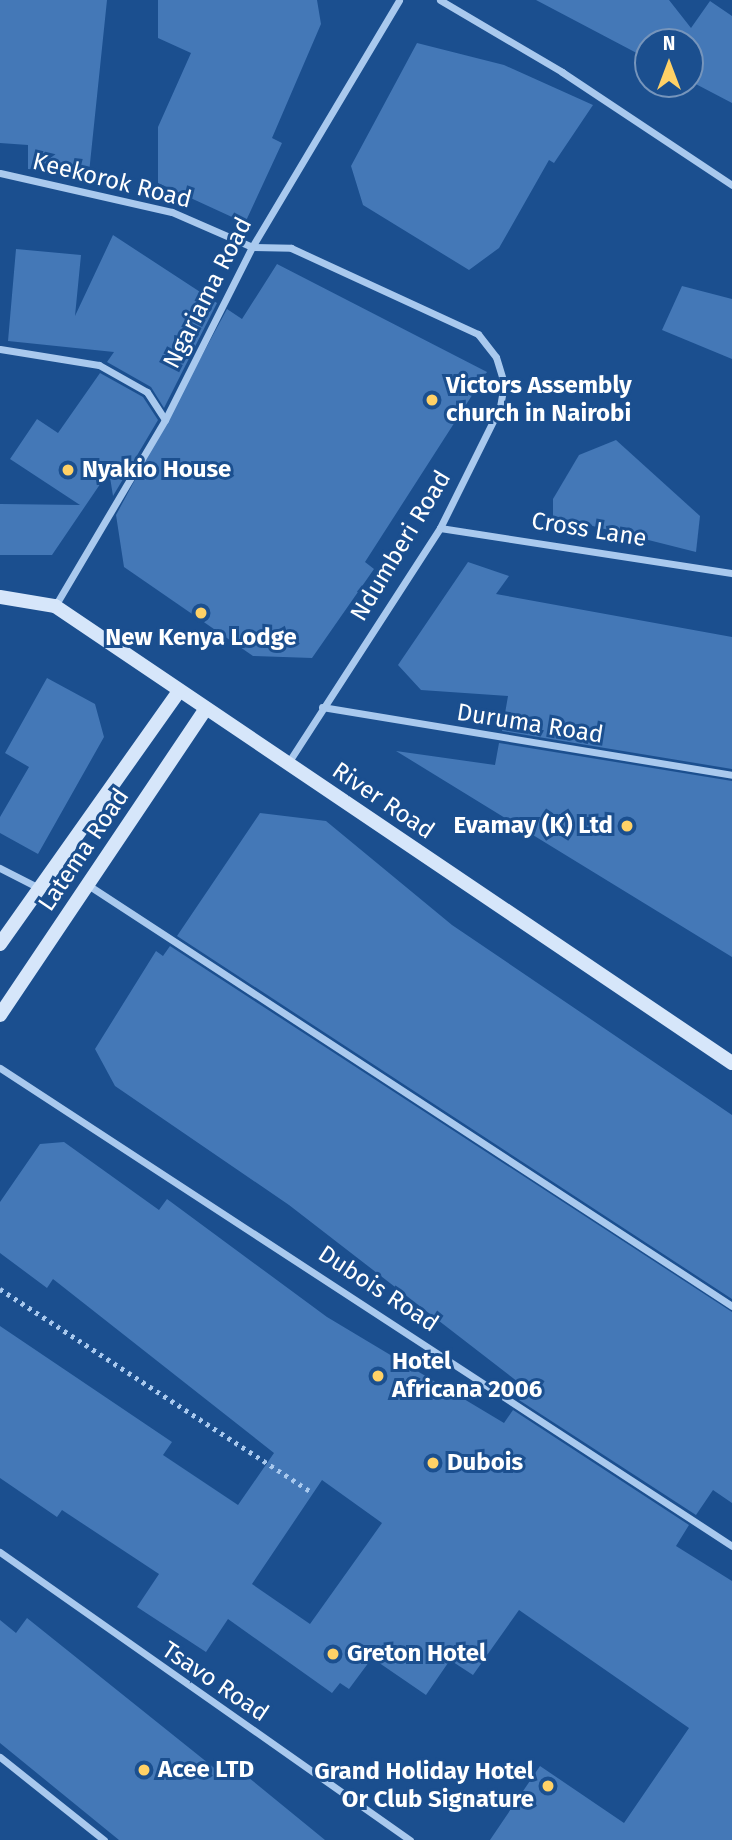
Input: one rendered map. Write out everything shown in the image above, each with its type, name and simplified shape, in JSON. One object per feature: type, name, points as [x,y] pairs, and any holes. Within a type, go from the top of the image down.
[{"type":"main road","name":"River Road","points":[[0,597],[55,606],[205,710],[732,1063]]},
{"type":"main road","name":"Latema Road","points":[[0,944],[37,887],[179,691]]},
{"type":"main road","name":"Latema Road","points":[[0,1015],[205,710]]},
{"type":"street","name":"Ngariama Road","points":[[55,606],[165,420],[252,247],[398,0]]},
{"type":"street","points":[[440,0],[562,72],[732,185]]},
{"type":"street","name":"Keekorok Road","points":[[0,173],[172,212],[252,247]]},
{"type":"street","name":"Ndumberi Road","points":[[252,247],[292,248],[478,334],[496,357],[504,384],[500,407],[440,528],[322,707],[288,764]]},
{"type":"street","points":[[0,349],[99,365],[147,392],[165,420]]},
{"type":"street","name":"Cross Lane","points":[[440,528],[732,573]]},
{"type":"street","name":"Duruma Road","points":[[322,707],[732,775]]},
{"type":"street","points":[[0,868],[37,887]]},
{"type":"street","points":[[87,885],[732,1306]]},
{"type":"street","name":"Dubois Road","points":[[0,1068],[732,1546]]},
{"type":"street","name":"Tsavo Road","points":[[0,1552],[410,1840]]},
{"type":"street","points":[[0,1756],[104,1840]]},
{"type":"path","points":[[0,1289],[310,1491]]},
{"type":"building","points":[[0,0],[107,0],[89,173],[28,169],[28,145],[0,143]]},
{"type":"building","points":[[158,0],[317,0],[321,24],[272,138],[282,143],[245,223],[158,183],[158,127],[191,53],[158,38]]},
{"type":"building","points":[[536,0],[669,0],[691,28],[634,28],[634,52]]},
{"type":"building","points":[[710,1],[732,16],[732,103],[704,88],[704,28],[691,28]]},
{"type":"building","points":[[417,43],[504,65],[593,105],[554,163],[549,160],[499,248],[469,270],[363,205],[351,166]]},
{"type":"building","points":[[113,235],[217,303],[164,408],[151,387],[107,362],[114,352],[8,341],[16,249],[81,255],[75,316]]},
{"type":"building","points":[[277,264],[487,372],[365,562],[374,569],[312,658],[253,656],[124,567],[116,515],[227,309],[242,319]]},
{"type":"building","points":[[682,286],[732,299],[732,359],[662,330]]},
{"type":"building","name":"Nyakio House","points":[[100,373],[143,397],[158,420],[113,496],[109,471],[52,555],[0,555],[0,504],[80,505],[10,459],[37,419],[58,433]]},
{"type":"building","points":[[616,440],[700,516],[696,552],[553,516],[553,499],[579,455]]},
{"type":"building","points":[[468,562],[509,576],[496,594],[732,637],[732,769],[502,731],[508,696],[421,690],[398,665]]},
{"type":"building","points":[[47,678],[95,704],[104,737],[38,854],[0,833],[0,817],[29,767],[5,753]]},
{"type":"building","name":"Evamay (K) Ltd","points":[[499,743],[732,781],[732,957],[396,751],[495,765]]},
{"type":"building","points":[[260,813],[326,821],[452,925],[732,1115],[732,1299],[177,936]]},
{"type":"building","points":[[170,946],[732,1312],[732,1503],[713,1490],[696,1515],[519,1400],[527,1389],[289,1205],[115,1086],[95,1049],[156,951],[163,956]]},
{"type":"building","points":[[64,1142],[159,1210],[167,1199],[327,1317],[504,1423],[513,1410],[689,1525],[676,1546],[732,1581],[732,1840],[490,1840],[540,1766],[624,1823],[689,1728],[519,1610],[473,1675],[450,1660],[426,1695],[372,1658],[349,1689],[340,1683],[332,1693],[228,1619],[206,1652],[137,1607],[159,1574],[62,1510],[57,1517],[0,1478],[0,1326],[172,1442],[163,1455],[238,1505],[274,1453],[53,1279],[47,1288],[0,1253],[0,1202],[40,1144]],"holes":[[[322,1480],[382,1523],[310,1624],[252,1584]]]},
{"type":"building","points":[[27,1618],[223,1775],[232,1764],[325,1840],[119,1840],[0,1743],[0,1620],[16,1633]]},
{"type":"place","name":"Victors Assembly church in Nairobi","points":[[432,400]]},
{"type":"place","name":"Nyakio House","points":[[68,470]]},
{"type":"place","name":"New Kenya Lodge","points":[[201,613]]},
{"type":"place","name":"Evamay (K) Ltd","points":[[627,826]]},
{"type":"place","name":"Hotel Africana 2006","points":[[378,1376]]},
{"type":"place","name":"Dubois","points":[[433,1463]]},
{"type":"place","name":"Greton Hotel","points":[[333,1654]]},
{"type":"place","name":"Acee LTD","points":[[144,1770]]},
{"type":"place","name":"Grand Holiday Hotel Or Club Signature","points":[[548,1786]]}]
